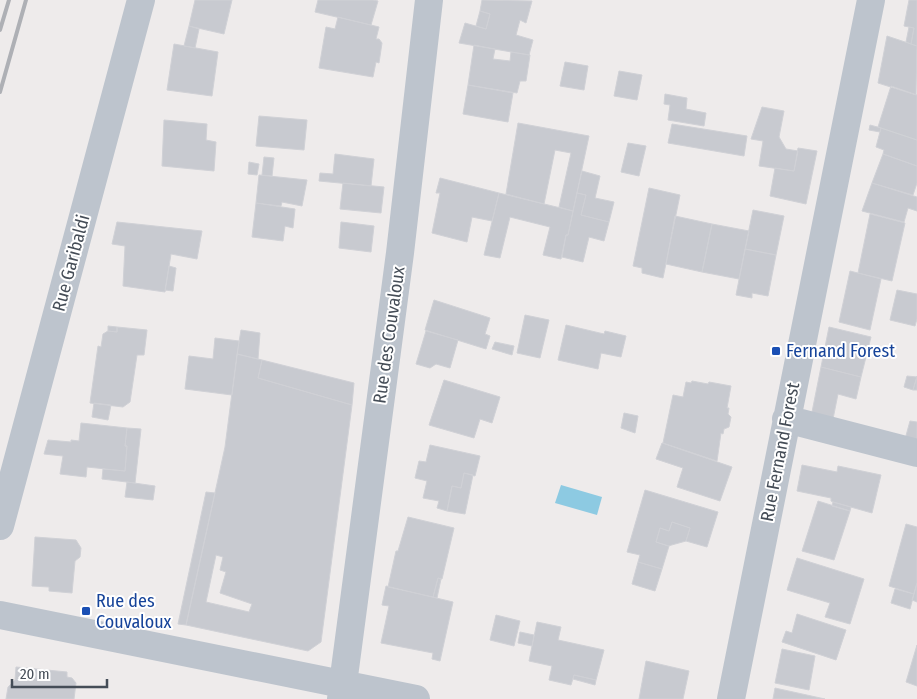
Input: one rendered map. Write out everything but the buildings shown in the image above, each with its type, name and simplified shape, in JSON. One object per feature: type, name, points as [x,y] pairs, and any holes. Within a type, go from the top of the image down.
[{"type":"street","name":"Rue Garibaldi","points":[[0,526],[141,0]]},
{"type":"street","name":"Rue des Couvaloux","points":[[342,692],[400,253],[429,0]]},
{"type":"street","name":"Rue Fernand Forest","points":[[731,699],[871,0]]},
{"type":"street","points":[[786,419],[917,453]]},
{"type":"street","points":[[0,615],[342,692],[416,699]]},
{"type":"water","points":[[561,485],[602,497],[597,515],[555,503]]},
{"type":"railway","points":[[0,30],[9,0]]},
{"type":"railway","points":[[0,92],[26,0]]},
{"type":"place","name":"Fernand Forest","points":[[776,351]]},
{"type":"place","name":"Rue des Couvaloux","points":[[86,611]]}]
